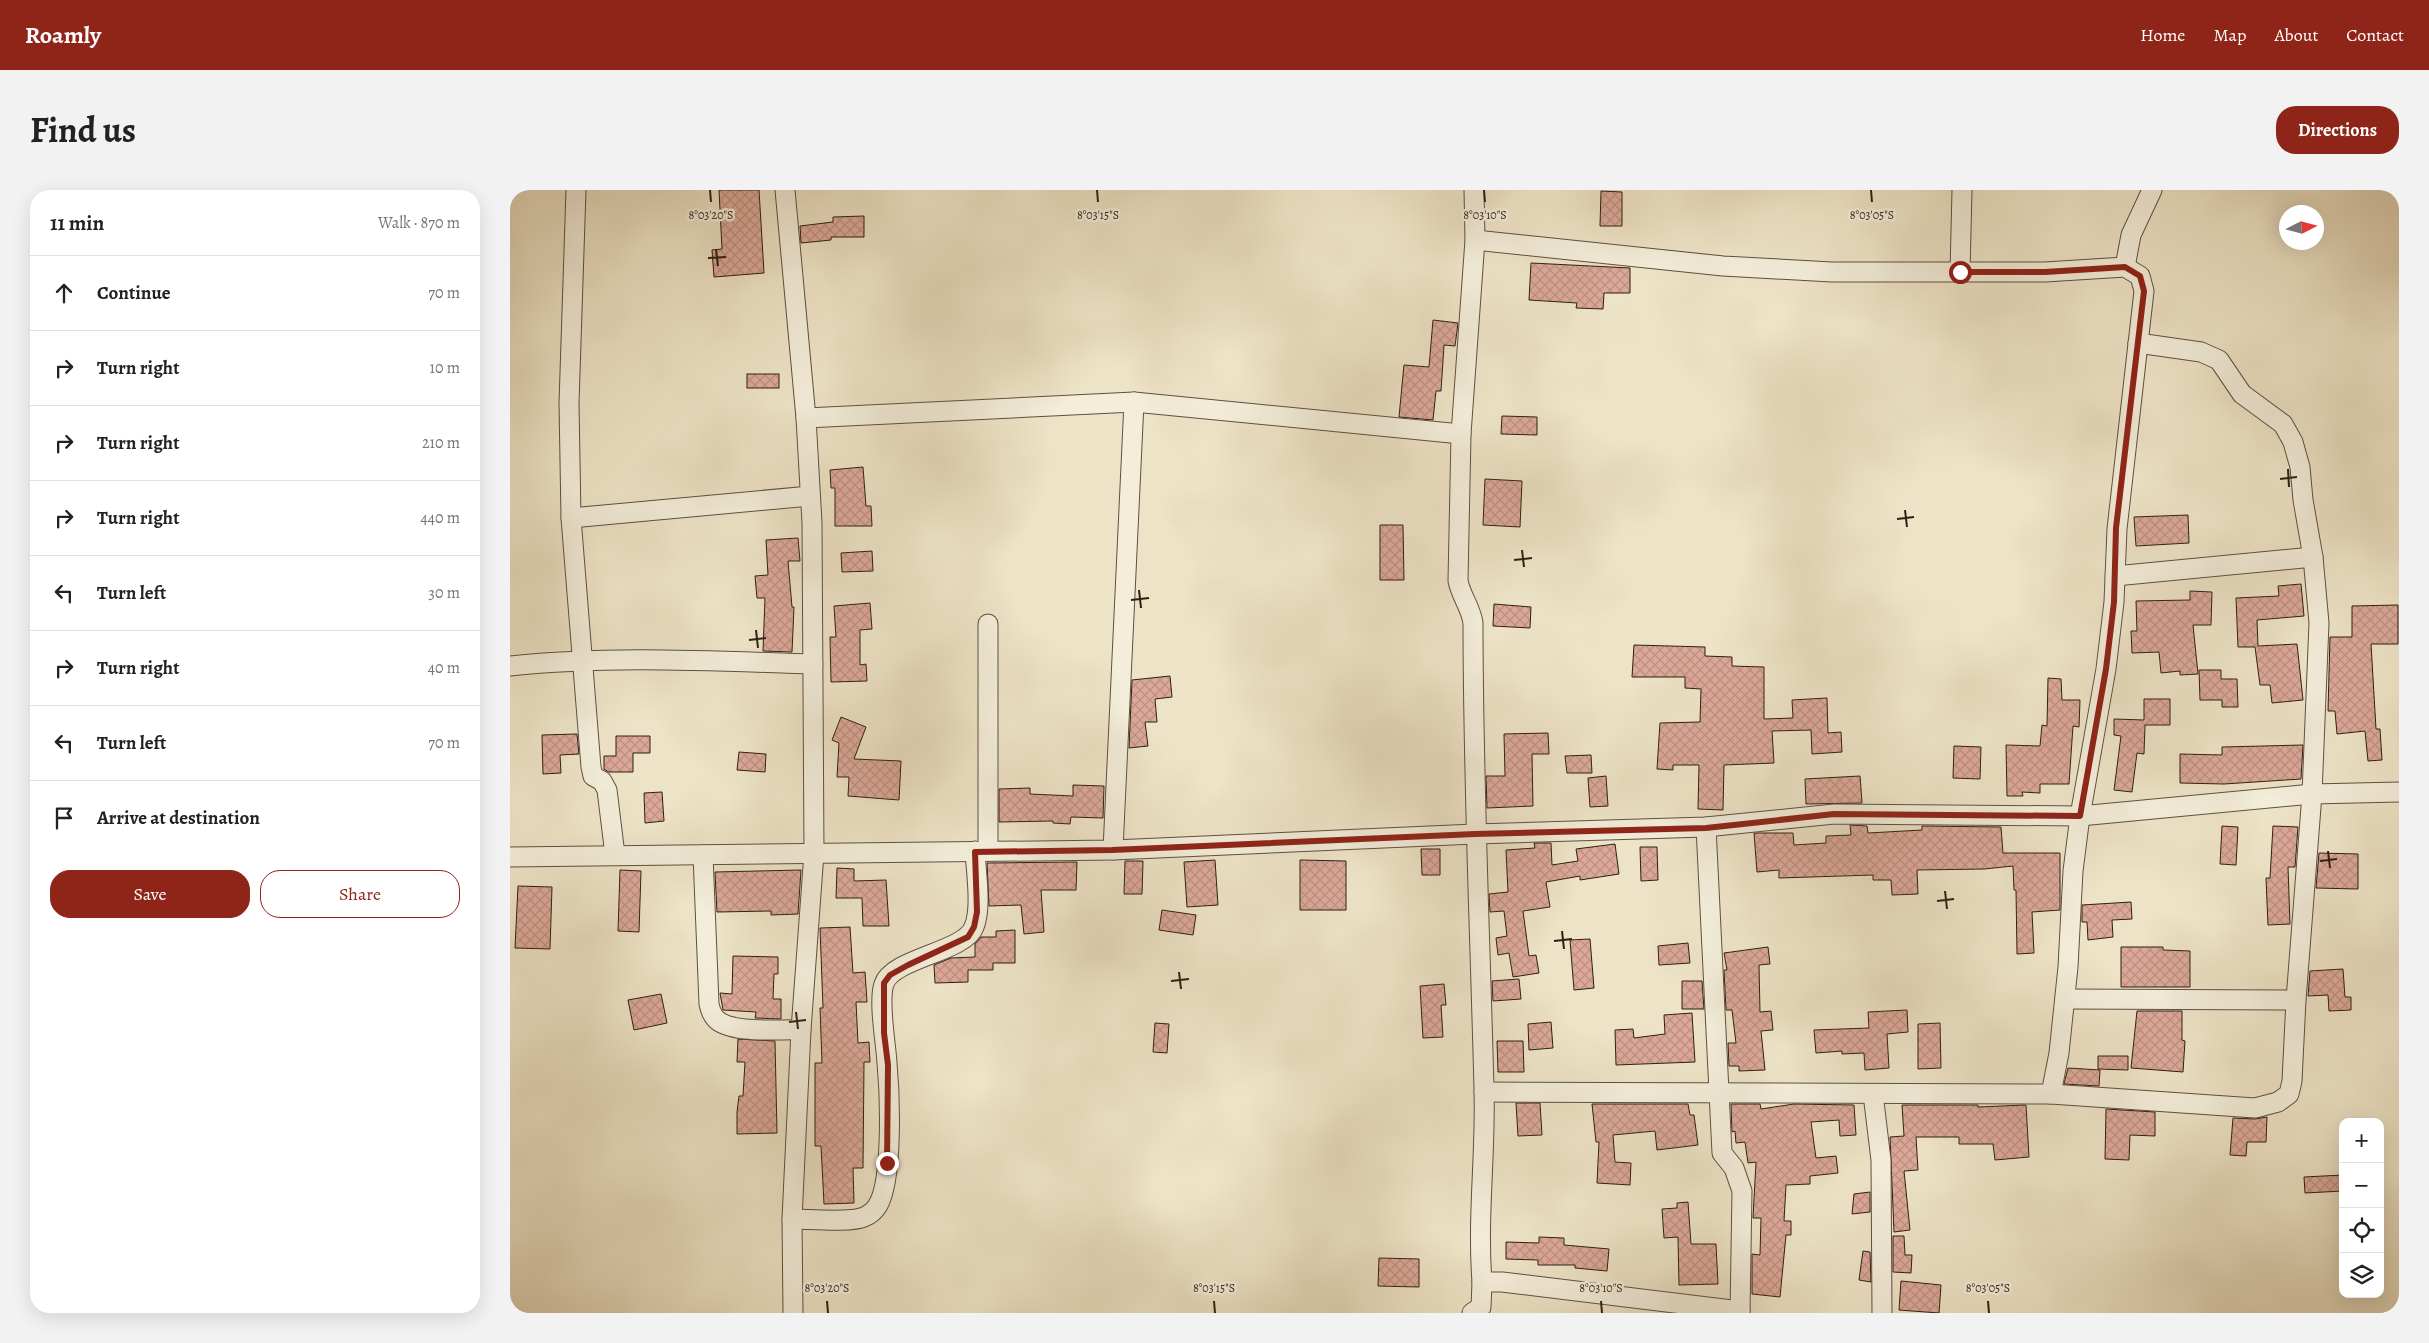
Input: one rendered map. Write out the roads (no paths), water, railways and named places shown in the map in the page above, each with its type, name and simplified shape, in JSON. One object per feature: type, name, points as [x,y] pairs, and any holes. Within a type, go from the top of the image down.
[{"type":"street","points":[[576,190],[569,403],[570,518],[590,767],[594,776],[602,781],[608,790],[615,856]]},
{"type":"street","points":[[785,190],[806,418],[810,496],[813,664],[814,853],[801,1030],[792,1219],[794,1313]]},
{"type":"street","points":[[1472,1313],[1480,1307],[1482,1282],[1481,1166],[1484,1092],[1475,834],[1473,623],[1472,615],[1461,595],[1458,581],[1461,434],[1475,240],[1474,190]]},
{"type":"street","points":[[1960,272],[1962,190]]},
{"type":"street","points":[[2125,267],[2131,235],[2152,190]]},
{"type":"street","points":[[1475,240],[1722,266],[1832,272],[2045,272],[2125,267],[2140,276],[2144,291],[2116,528],[2114,602],[2106,669],[2080,816],[2073,871],[2065,999],[2051,1094]]},
{"type":"street","points":[[1484,1092],[2051,1094],[2255,1108],[2278,1102],[2289,1094],[2292,1080],[2296,1000],[2312,794],[2319,623],[2314,557],[2303,500],[2300,467],[2293,442],[2282,424],[2242,394],[2219,360],[2201,352],[2138,343]]},
{"type":"street","points":[[806,418],[1134,402],[1461,434]]},
{"type":"street","points":[[1112,850],[1134,402]]},
{"type":"street","points":[[570,518],[810,496]]},
{"type":"street","points":[[2115,576],[2314,557]]},
{"type":"street","points":[[792,1219],[863,1218],[878,1206],[884,1191],[887,1163],[888,1065],[884,1033],[884,983],[890,975],[908,965],[968,937],[974,927],[982,851],[988,624]]},
{"type":"street","points":[[510,666],[581,661],[674,659],[813,664]]},
{"type":"street","points":[[510,857],[1112,850],[1475,834],[1706,828],[1834,814],[2080,816],[2312,794],[2399,792]]},
{"type":"street","points":[[1482,1282],[1502,1282],[1740,1312],[1742,1191],[1734,1168],[1722,1153],[1706,828]]},
{"type":"street","points":[[704,854],[709,1004],[711,1012],[723,1024],[735,1028],[801,1030]]},
{"type":"street","points":[[2065,999],[2296,1000]]},
{"type":"street","points":[[1873,1094],[1881,1160],[1882,1313]]}]
